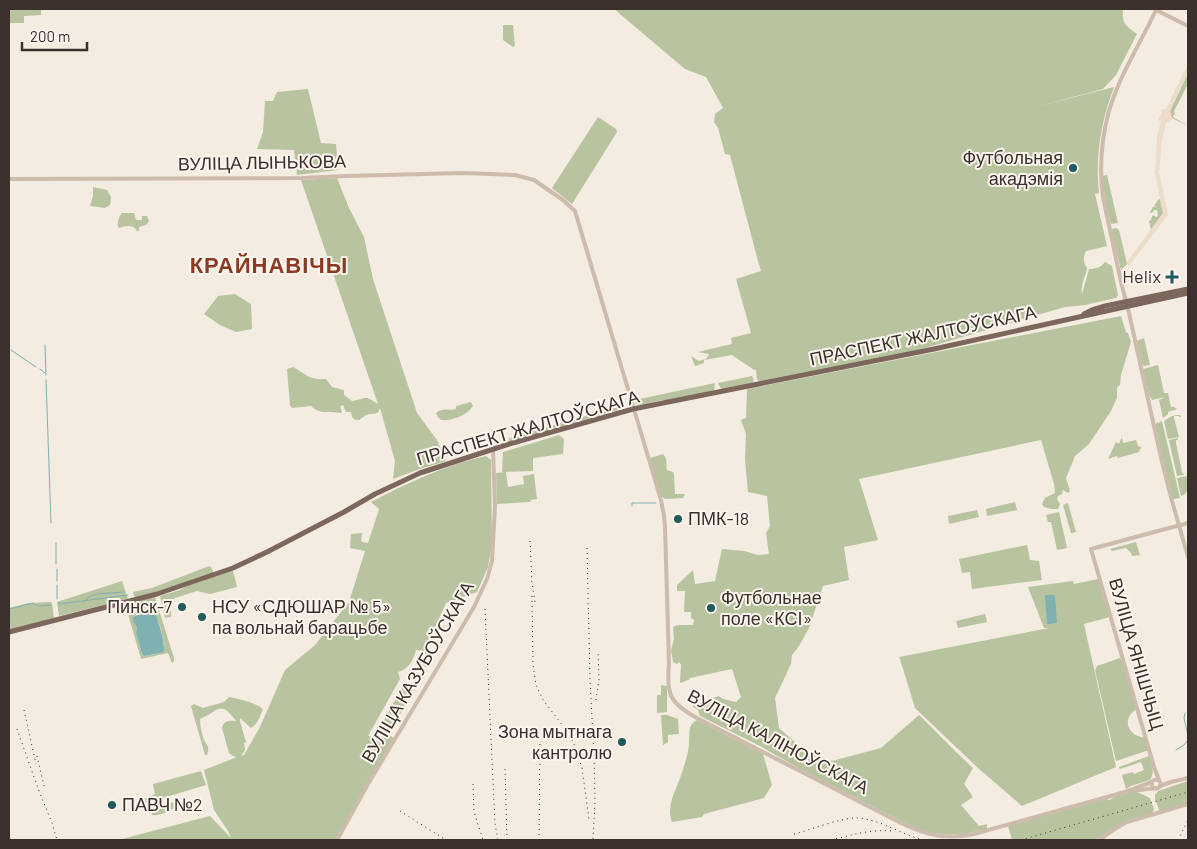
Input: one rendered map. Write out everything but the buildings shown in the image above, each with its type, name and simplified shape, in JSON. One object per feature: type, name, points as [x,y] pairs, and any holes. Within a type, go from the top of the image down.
[{"type":"main road","name":"ПРАСПЕКТ ЖАЛТОЎСКАГА","points":[[9,632],[157,594],[233,568],[267,552],[375,494],[428,469],[493,449],[633,409],[934,349],[1077,317],[1188,289]]},
{"type":"main road","name":"ПРАСПЕКТ ЖАЛТОЎСКАГА","points":[[1126,304],[1188,293]]},
{"type":"street","points":[[1188,26],[1156,10],[1116,91],[1107,121],[1101,175],[1103,196],[1126,304],[1162,462],[1188,557]]},
{"type":"street","name":"ВУЛІЦА ЛЫНЬКОВА","points":[[9,179],[515,175],[534,180],[563,200],[575,211]]},
{"type":"street","name":"ВУЛІЦА КАЛІНОЎСКАГА","points":[[575,211],[664,516],[668,679],[671,694],[675,703],[680,708],[901,823],[937,836],[952,837],[974,834],[1125,792],[1156,779],[1172,782]]},
{"type":"street","name":"ВУЛІЦА КАЗУБОЎСКАГА","points":[[337,840],[368,784],[474,607],[487,579],[494,547],[493,449]]},
{"type":"street","points":[[1179,526],[1188,523]]},
{"type":"street","name":"ВУЛІЦА ЯНІШЧЫЦ","points":[[1160,781],[1154,767],[1091,549],[1179,526]]},
{"type":"street","points":[[1154,767],[1152,786],[1158,787],[1161,783],[1160,781]]},
{"type":"street","points":[[1172,782],[1188,778]]},
{"type":"street","name":"ВУЛІЦА КАЛІНОЎСКАГА","points":[[1125,792],[1158,787],[1172,782]]},
{"type":"street","points":[[1099,840],[1127,822],[1188,804]]},
{"type":"green space","points":[[9,9],[41,9],[41,15],[24,16],[24,23],[9,23]]},
{"type":"green space","points":[[614,9],[1123,9],[1125,24],[1137,34],[1116,75],[1103,89],[1035,107],[1114,87],[1102,126],[1098,166],[1099,193],[1095,194],[1107,246],[1086,251],[1084,260],[1087,268],[1082,284],[1082,294],[1089,269],[1094,269],[1105,262],[1112,266],[1118,295],[1116,298],[1085,305],[1065,307],[915,351],[760,382],[757,379],[756,370],[732,355],[704,360],[704,363],[695,366],[691,356],[699,361],[706,359],[709,354],[698,352],[732,344],[731,338],[751,333],[736,279],[761,271],[730,155],[725,154],[718,128],[714,122],[715,114],[723,108],[706,77],[685,69]]},
{"type":"green space","points":[[503,25],[513,25],[515,46],[513,47],[503,40]]},
{"type":"green space","points":[[1188,73],[1188,84],[1174,111],[1173,117],[1188,126],[1172,118],[1170,111]]},
{"type":"green space","points":[[308,89],[321,143],[336,144],[338,170],[297,175],[294,150],[257,149],[263,132],[265,101],[273,101],[277,92]]},
{"type":"green space","points":[[598,117],[616,129],[617,132],[572,204],[552,188]]},
{"type":"green space","points":[[1107,175],[1118,223],[1111,224],[1106,204],[1102,176]]},
{"type":"green space","points":[[337,178],[349,208],[364,237],[373,279],[417,413],[437,440],[446,461],[393,479],[395,461],[380,408],[376,414],[369,414],[359,420],[355,420],[351,412],[346,412],[343,405],[340,406],[341,413],[321,412],[311,406],[292,408],[290,405],[287,369],[293,367],[312,378],[326,379],[332,387],[344,390],[344,395],[352,401],[366,398],[378,404],[301,180]]},
{"type":"green space","points":[[93,187],[107,190],[111,197],[110,205],[105,208],[90,206]]},
{"type":"green space","points":[[1160,199],[1163,213],[1151,230],[1149,221],[1152,216],[1158,216],[1157,210],[1150,212],[1153,207],[1157,206],[1154,206]]},
{"type":"green space","points":[[122,213],[134,213],[136,220],[142,220],[142,216],[147,216],[149,221],[146,225],[139,227],[139,231],[131,226],[119,228],[118,221]]},
{"type":"green space","points":[[1116,228],[1119,230],[1127,264],[1121,270],[1111,229]]},
{"type":"green space","points":[[235,294],[251,304],[252,329],[236,332],[220,325],[204,314],[218,296]]},
{"type":"green space","points":[[1121,316],[1131,342],[1120,384],[1117,388],[1117,398],[1111,411],[1089,444],[1075,456],[1066,478],[1070,491],[1068,493],[1063,490],[1062,494],[1058,496],[1057,499],[1060,504],[1058,509],[1044,507],[1042,504],[1045,498],[1055,493],[1041,440],[859,479],[878,540],[844,547],[849,580],[823,586],[809,628],[792,655],[791,664],[775,698],[779,728],[805,751],[832,761],[881,748],[919,715],[973,768],[964,784],[973,797],[961,805],[979,826],[987,824],[987,829],[953,834],[919,830],[700,716],[698,710],[692,706],[719,696],[736,702],[741,697],[732,669],[680,682],[681,665],[679,662],[677,664],[673,662],[671,650],[674,639],[673,627],[693,625],[694,620],[691,618],[691,612],[684,612],[685,591],[677,591],[677,585],[693,570],[695,584],[715,581],[722,549],[744,551],[758,555],[769,554],[766,533],[770,526],[767,496],[748,492],[745,459],[746,434],[741,420],[746,418],[747,389]]},
{"type":"green space","points":[[1144,338],[1150,365],[1144,366],[1137,341]]},
{"type":"green space","points":[[1158,365],[1164,393],[1168,393],[1171,407],[1177,409],[1168,412],[1163,418],[1159,400],[1165,397],[1152,400],[1143,369]]},
{"type":"green space","points":[[752,376],[754,380],[752,383],[722,389],[718,383]]},
{"type":"green space","points":[[715,383],[714,390],[708,392],[640,405],[636,404],[635,400]]},
{"type":"green space","points":[[471,402],[473,406],[470,410],[454,419],[441,420],[436,413],[456,409],[456,406]]},
{"type":"green space","points":[[621,406],[621,409],[510,442],[509,438]]},
{"type":"green space","points":[[1174,416],[1179,437],[1168,439],[1164,421]]},
{"type":"green space","points":[[1162,421],[1180,498],[1173,499],[1172,497],[1155,424]]},
{"type":"green space","points":[[559,435],[564,439],[563,454],[533,458],[533,471],[502,472],[503,452]]},
{"type":"green space","points":[[1122,438],[1123,443],[1136,440],[1138,446],[1141,447],[1139,452],[1108,459],[1116,442],[1119,444]]},
{"type":"green space","points":[[1178,438],[1176,443],[1184,475],[1177,476],[1169,440]]},
{"type":"green space","points":[[663,454],[667,470],[673,472],[674,475],[675,494],[685,494],[683,498],[665,499],[661,496],[650,458]]},
{"type":"green space","points":[[486,456],[491,460],[492,544],[488,567],[477,592],[446,603],[426,648],[434,654],[426,667],[418,663],[422,651],[416,650],[410,664],[398,672],[400,679],[368,736],[375,737],[402,687],[409,683],[414,690],[408,694],[408,700],[394,725],[385,733],[394,738],[335,840],[118,840],[210,816],[231,838],[214,810],[204,770],[237,757],[229,753],[222,728],[227,721],[236,721],[231,714],[223,709],[216,710],[200,719],[204,740],[208,748],[207,755],[205,755],[191,706],[194,704],[203,708],[224,702],[229,697],[251,703],[263,709],[257,722],[251,728],[240,718],[246,742],[244,743],[245,750],[241,756],[244,755],[260,727],[285,670],[315,645],[349,602],[365,551],[350,548],[351,534],[362,533],[362,542],[368,543],[379,509],[371,502],[427,475],[456,464]]},
{"type":"green space","points":[[506,472],[508,487],[524,484],[523,476],[534,474],[537,499],[530,502],[497,504],[496,473]]},
{"type":"green space","points":[[1187,476],[1187,490],[1181,496],[1177,478]]},
{"type":"green space","points":[[1015,502],[1017,510],[987,516],[986,509]]},
{"type":"green space","points":[[1068,503],[1076,532],[1071,533],[1063,505]]},
{"type":"green space","points":[[977,510],[979,517],[949,524],[948,516]]},
{"type":"green space","points":[[1059,512],[1067,548],[1057,550],[1051,522],[1048,522],[1046,515]]},
{"type":"green space","points":[[1136,542],[1140,555],[1132,556],[1126,548],[1112,551],[1110,549]]},
{"type":"green space","points":[[1027,545],[1030,560],[1039,561],[1042,580],[972,589],[970,572],[962,573],[959,559]]},
{"type":"green space","points":[[209,566],[214,573],[135,598],[133,592],[152,588]]},
{"type":"green space","points":[[232,570],[237,587],[210,594],[197,591],[175,598],[171,601],[171,617],[165,618],[160,596]]},
{"type":"green space","points":[[1098,579],[1110,617],[1084,624],[1116,767],[1022,806],[978,768],[915,708],[899,657],[1049,628],[1044,628],[1028,587],[1073,581],[1074,584]]},
{"type":"green space","points":[[122,581],[128,599],[59,616],[57,602]]},
{"type":"green space","points":[[155,597],[174,658],[172,663],[168,653],[141,659],[126,604]],"holes":[[[156,615],[164,645],[160,653],[144,656],[136,633],[137,627],[134,623]]]},
{"type":"green space","points":[[51,602],[54,618],[9,631],[9,608],[29,603]]},
{"type":"green space","points":[[985,614],[987,622],[958,628],[956,621]]},
{"type":"green space","points":[[1120,658],[1136,709],[1128,720],[1130,730],[1144,738],[1149,750],[1116,761],[1095,670],[1097,666]]},
{"type":"green space","points":[[661,685],[667,686],[667,712],[657,713],[657,695],[661,695]]},
{"type":"green space","points":[[661,715],[678,719],[679,734],[668,735],[668,742],[663,745]]},
{"type":"green space","points":[[697,720],[763,754],[772,785],[764,798],[704,814],[702,817],[672,822],[670,811],[672,800],[687,757],[690,727]]},
{"type":"green space","points":[[1149,756],[1153,771],[1150,780],[1126,789],[1122,775],[1133,772],[1134,774],[1144,770],[1141,762],[1120,769],[1119,767]]},
{"type":"green space","points":[[201,771],[206,785],[143,804],[142,800],[155,794],[153,784]]},
{"type":"green space","points":[[1188,781],[1188,803],[1160,812],[1155,799],[1158,791]]},
{"type":"green space","points":[[1137,792],[1150,798],[1154,809],[1152,813],[1118,825],[1095,840],[1012,840],[1008,826],[1106,799],[1110,800]]},
{"type":"green space","points":[[174,802],[177,806],[171,810],[162,814],[152,815],[151,808],[153,804]]},
{"type":"shaded area","points":[[1188,64],[1188,73],[1170,111],[1172,119],[1166,123],[1162,140],[1159,172],[1168,215],[1128,267],[1127,262],[1163,213],[1155,173],[1157,137],[1161,121],[1158,120],[1163,109],[1166,109]]},
{"type":"water","points":[[1045,595],[1055,595],[1057,623],[1047,624]]},
{"type":"water","points":[[146,613],[156,615],[163,638],[164,651],[144,656],[133,617]]},
{"type":"waterway","points":[[45,345],[46,375]]},
{"type":"waterway","points":[[11,350],[36,367]]},
{"type":"waterway","points":[[40,369],[45,373]]},
{"type":"waterway","points":[[46,380],[51,523]]},
{"type":"waterway","points":[[632,506],[632,503],[656,503]]},
{"type":"waterway","points":[[56,543],[56,564]]},
{"type":"waterway","points":[[57,569],[57,581]]},
{"type":"waterway","points":[[57,585],[57,599]]},
{"type":"waterway","points":[[84,602],[90,596],[123,592]]},
{"type":"waterway","points":[[59,602],[59,604],[128,595]]},
{"type":"waterway","points":[[9,609],[33,603],[38,606],[51,605]]},
{"type":"waterway","points":[[1185,713],[1184,718],[1188,736]]},
{"type":"waterway","points":[[1176,750],[1188,740]]},
{"type":"railway","points":[[530,541],[535,602]]},
{"type":"railway","points":[[587,548],[595,802],[593,840]]},
{"type":"railway","points":[[532,596],[533,665],[536,685],[543,700],[570,735],[576,749],[582,768],[589,820]]},
{"type":"railway","points":[[485,609],[495,824],[498,840]]},
{"type":"railway","points":[[596,700],[599,680],[598,651]]},
{"type":"railway","points":[[24,710],[36,764]]},
{"type":"railway","points":[[17,729],[57,840]]},
{"type":"railway","points":[[539,840],[540,740]]},
{"type":"railway","points":[[37,756],[45,790]]},
{"type":"railway","points":[[505,769],[507,840]]},
{"type":"railway","points":[[473,784],[474,812],[483,840]]},
{"type":"railway","points":[[1021,840],[1188,792]]},
{"type":"railway","points":[[400,811],[446,840]]},
{"type":"railway","points":[[794,834],[835,822],[858,818],[867,819],[924,840]]},
{"type":"railway","points":[[1178,840],[1188,820]]},
{"type":"railway","points":[[831,840],[854,834],[892,831]]},
{"type":"place","name":"Футбольная акадэмія","points":[[1073,168]]},
{"type":"place","name":"Helix","points":[[1172,277]]},
{"type":"place","name":"ПМК-18","points":[[678,519]]},
{"type":"place","name":"Пинск-7","points":[[182,607]]},
{"type":"place","name":"Футбольнае поле «КСІ»","points":[[711,608]]},
{"type":"place","name":"НСУ «СДЮШАР № 5» па вольнай барацьбе","points":[[202,617]]},
{"type":"place","name":"Зона мытнага кантролю","points":[[622,742]]},
{"type":"place","name":"ПАВЧ №2","points":[[112,805]]},
{"type":"district","name":"КРАЙНАВІЧЫ","points":[[269,265]]}]
